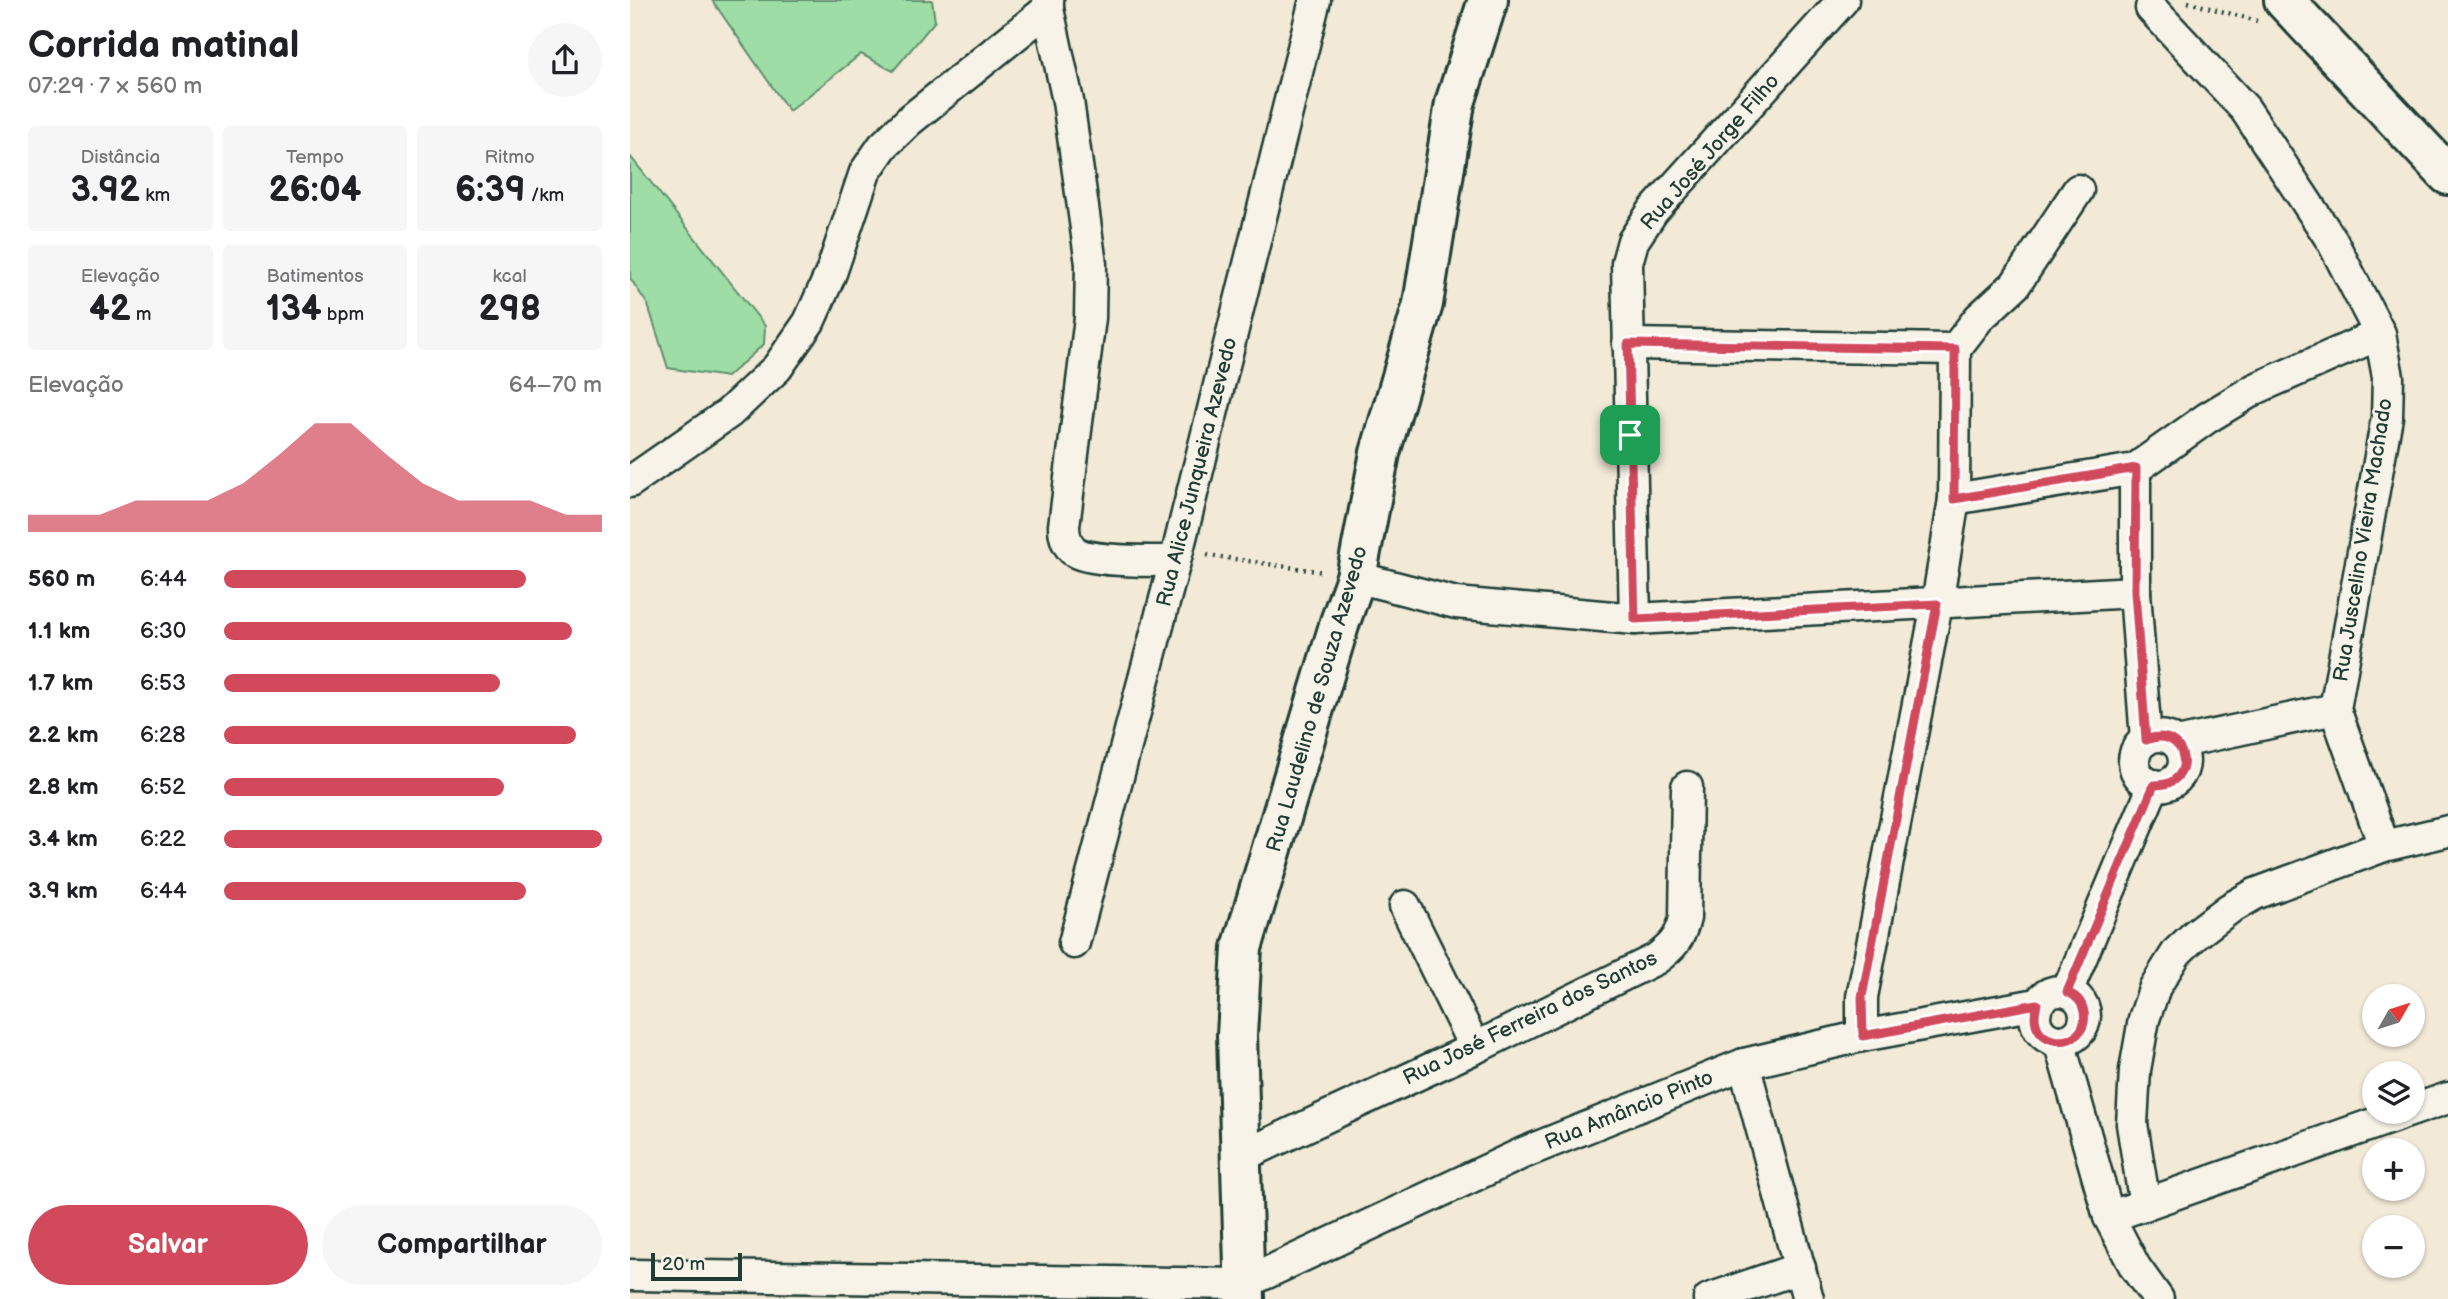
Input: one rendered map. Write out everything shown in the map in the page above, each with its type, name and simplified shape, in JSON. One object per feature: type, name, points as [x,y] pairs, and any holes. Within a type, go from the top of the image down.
[{"type":"main road","name":"Rua Laudelino de Souza Azevedo","points":[[1244,1291],[1237,1035],[1242,948],[1356,577],[1380,453],[1423,304],[1455,103],[1488,0]]},
{"type":"main road","points":[[2275,12],[2448,174]]},
{"type":"street","name":"Rua Alice Junqueira Azevedo","points":[[1074,943],[1177,556],[1315,0]]},
{"type":"street","name":"Rua José Jorge Filho","points":[[1635,619],[1627,263],[1633,241],[1653,211],[1843,0]]},
{"type":"street","points":[[630,482],[729,413],[777,368],[809,322],[831,272],[864,172],[883,146],[910,120],[1048,5],[1068,101],[1091,264],[1090,318],[1063,526],[1065,538],[1074,551],[1089,558],[1177,556]]},
{"type":"street","name":"Rua Juscelino Vieira Machado","points":[[2151,8],[2245,109],[2332,241],[2381,334],[2388,377],[2387,417],[2335,709],[2384,846]]},
{"type":"street","points":[[1863,1036],[1862,997],[1937,604],[1954,499],[1955,349],[1979,318],[2014,285],[2078,190]]},
{"type":"street","points":[[1954,499],[2136,468],[2207,418],[2255,389],[2381,334]]},
{"type":"street","points":[[1628,344],[1955,349]]},
{"type":"street","points":[[2136,468],[2135,592],[2146,740]]},
{"type":"street","points":[[1356,577],[1456,603],[1635,619],[2135,592]]},
{"type":"street","points":[[2176,743],[2184,757],[2182,772],[2171,783],[2154,785],[2140,777],[2136,769],[2136,753],[2146,740],[2162,737],[2176,743],[2335,709]]},
{"type":"street","points":[[2067,992],[2154,785]]},
{"type":"street","name":"Rua José Ferreira dos Santos","points":[[1240,1157],[1475,1048],[1656,959],[1673,946],[1681,934],[1685,918],[1687,787]]},
{"type":"street","points":[[2146,1205],[2132,1124],[2135,1070],[2144,1020],[2155,987],[2177,952],[2218,918],[2255,894],[2384,846],[2448,831]]},
{"type":"street","points":[[1405,906],[1475,1048]]},
{"type":"street","points":[[2050,992],[2067,992],[2080,1001],[2085,1016],[2084,1024],[2074,1037],[2059,1041],[2043,1035],[2038,1028],[2035,1020],[2037,1004],[2050,992]]},
{"type":"street","name":"Rua Amâncio Pinto","points":[[1244,1291],[1522,1153],[1744,1064],[1863,1036],[2037,1004]]},
{"type":"street","points":[[2059,1041],[2109,1217],[2135,1267],[2158,1299]]},
{"type":"street","points":[[1744,1064],[1808,1299]]},
{"type":"street","points":[[2425,1106],[2448,1098]]},
{"type":"street","points":[[2109,1217],[2375,1124]]},
{"type":"street","points":[[1709,1299],[1800,1268]]},
{"type":"street","points":[[630,1275],[756,1289],[1244,1291]]},
{"type":"path","points":[[2181,0],[2275,12]]},
{"type":"path","points":[[1177,556],[1356,577]]},
{"type":"green space","points":[[712,0],[932,0],[935,21],[893,71],[861,54],[789,111]]},
{"type":"green space","points":[[630,156],[765,326],[764,344],[727,377],[668,368],[648,305],[630,278]]},
{"type":"route","points":[[1628,344],[1955,349],[1954,499],[2136,468],[2135,592],[2146,740],[2154,737],[2170,739],[2181,749],[2184,765],[2182,772],[2171,783],[2154,785],[2067,992],[2074,995],[2084,1008],[2084,1024],[2074,1037],[2059,1041],[2043,1035],[2035,1020],[2037,1004],[1863,1036],[1862,997],[1937,604],[1635,619],[1630,435],[1628,344]]}]
